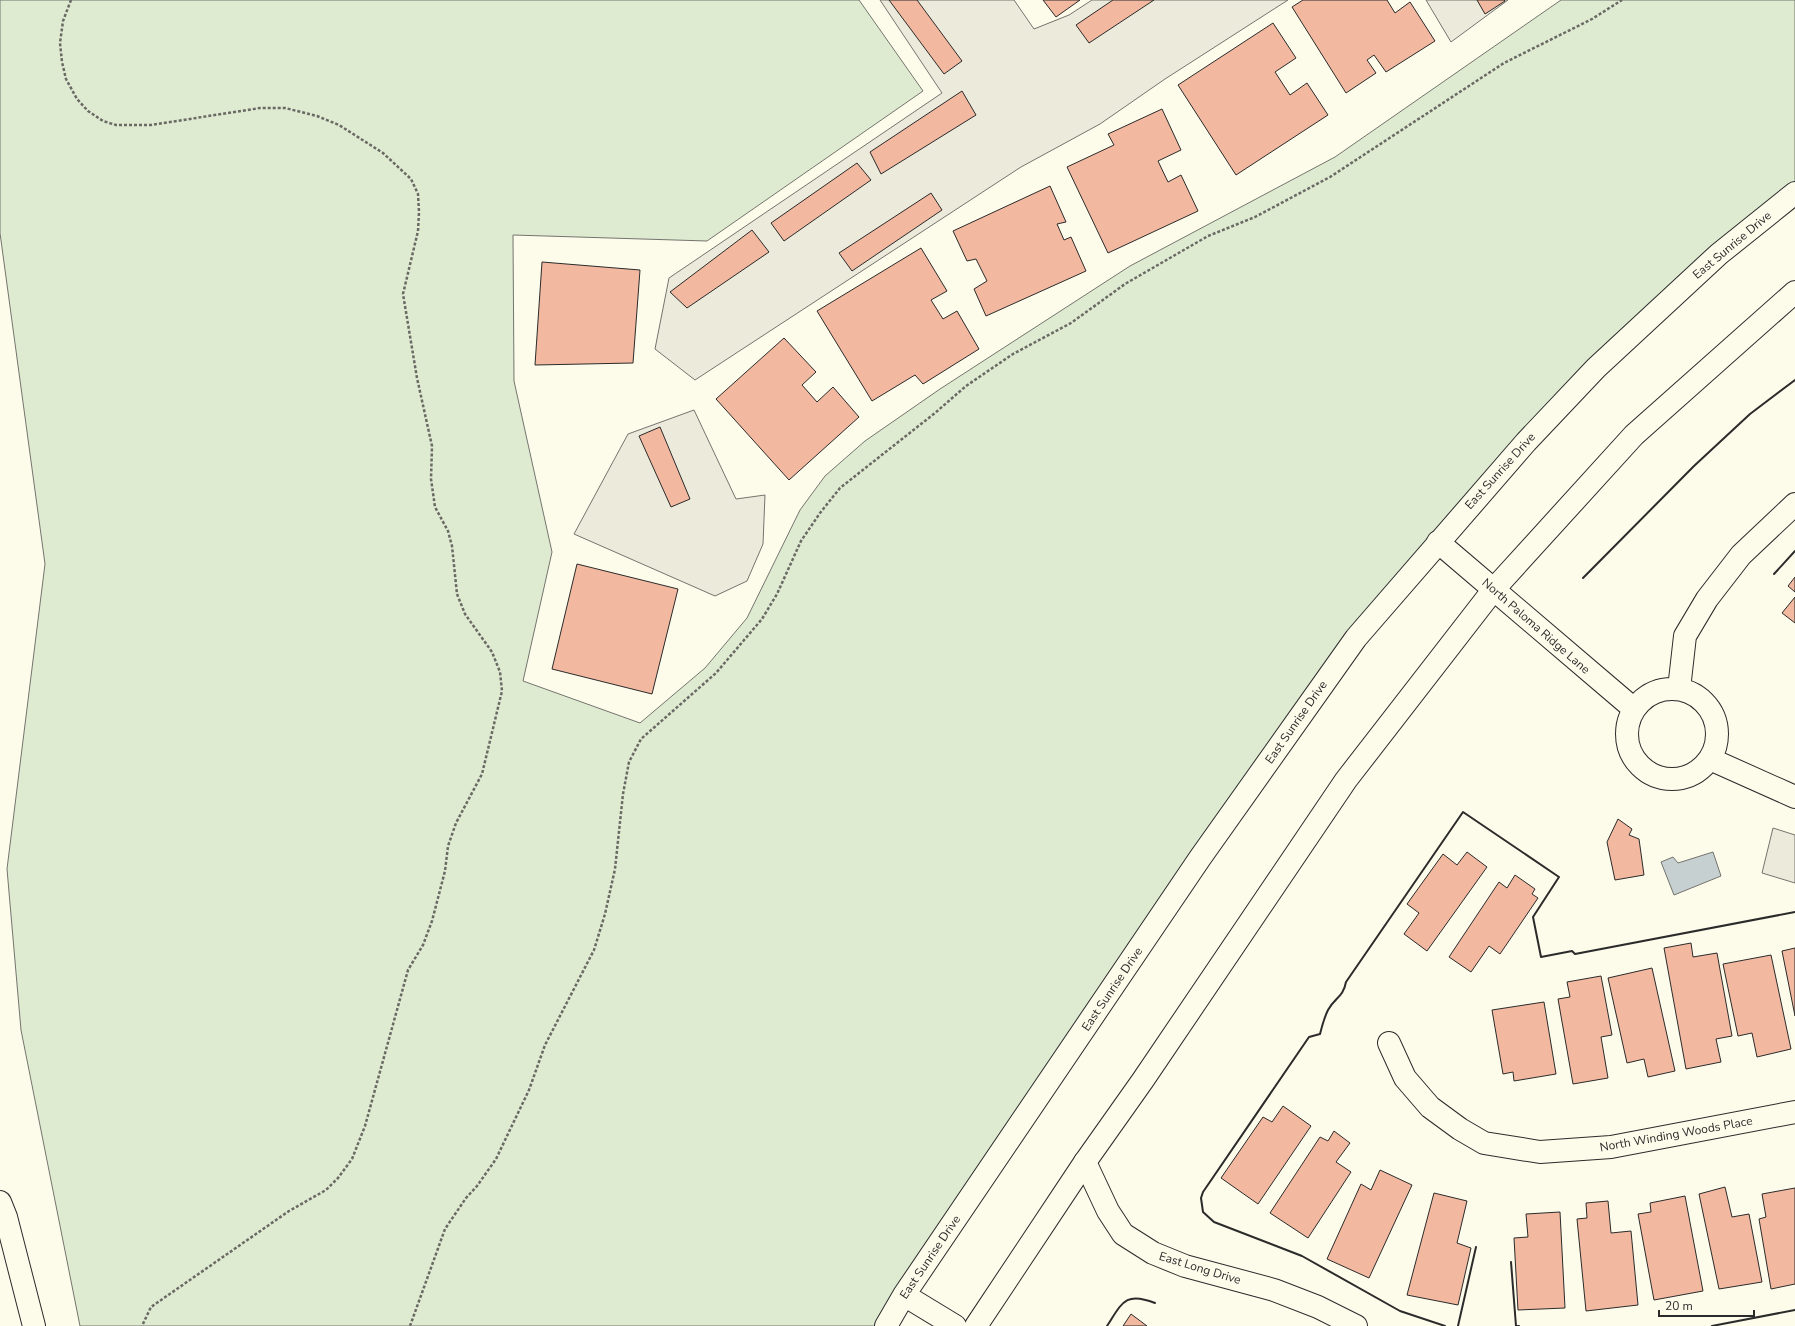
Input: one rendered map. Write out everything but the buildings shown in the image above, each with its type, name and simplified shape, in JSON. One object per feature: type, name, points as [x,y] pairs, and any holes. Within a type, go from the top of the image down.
[{"type":"main road","name":"East Sunrise Drive","points":[[886,1326],[904,1295],[1200,858],[1356,638],[1526,442],[1596,368],[1719,254],[1795,193]]},
{"type":"main road","points":[[976,1326],[1085,1162],[1143,1080],[1346,780],[1494,589],[1634,435],[1795,292]]},
{"type":"main road","points":[[1679,689],[1685,636],[1707,599],[1741,555],[1795,504]]},
{"type":"main road","name":"North Paloma Ridge Lane","points":[[1438,542],[1634,709]]},
{"type":"main road","points":[[1666,689],[1679,689],[1694,694],[1705,703],[1713,716],[1717,730],[1716,745],[1710,759],[1699,770],[1685,778],[1670,780],[1654,776],[1641,767],[1631,755],[1627,739],[1627,724],[1634,709],[1642,699],[1653,692],[1666,689]]},
{"type":"main road","points":[[1710,759],[1795,797]]},
{"type":"main road","name":"North Winding Woods Place","points":[[1389,1043],[1405,1078],[1430,1107],[1460,1129],[1484,1143],[1540,1152],[1611,1147],[1795,1112]]},
{"type":"main road","name":"East Long Drive","points":[[1085,1162],[1108,1211],[1123,1234],[1153,1253],[1185,1266],[1274,1290],[1318,1307],[1356,1326]]},
{"type":"main road","points":[[0,1202],[6,1217],[34,1326]]},
{"type":"main road","points":[[904,1295],[956,1326]]},
{"type":"path","points":[[71,0],[63,21],[60,43],[66,79],[77,99],[88,111],[103,121],[116,125],[151,125],[260,108],[285,108],[317,116],[339,125],[383,153],[411,179],[418,194],[418,231],[403,294],[417,378],[432,446],[431,479],[435,507],[448,531],[452,546],[457,594],[465,614],[492,652],[500,672],[502,691],[482,774],[456,822],[450,840],[445,871],[432,921],[423,945],[408,970],[365,1126],[352,1159],[338,1178],[326,1190],[289,1211],[151,1307],[142,1326]]},
{"type":"path","points":[[410,1326],[445,1229],[466,1198],[477,1186],[496,1159],[514,1126],[529,1090],[544,1045],[594,950],[605,914],[615,869],[623,794],[629,762],[641,740],[716,673],[762,619],[777,594],[801,541],[820,512],[840,488],[929,418],[966,386],[1013,354],[1071,323],[1125,284],[1208,236],[1255,217],[1330,177],[1504,63],[1592,19],[1622,0]]},
{"type":"green space","points":[[0,0],[859,0],[923,91],[707,241],[513,235],[514,381],[552,552],[523,681],[640,723],[705,668],[747,618],[800,510],[825,476],[865,441],[940,389],[1130,266],[1335,157],[1561,0],[1795,0],[1795,193],[1596,368],[1356,638],[886,1326],[80,1326],[21,1030],[7,869],[45,564],[0,233]]},
{"type":"shaded area","points":[[880,0],[1014,0],[1034,29],[1069,15],[1092,0],[1288,0],[1165,79],[1100,124],[1021,167],[695,380],[655,349],[669,278],[942,93]]},
{"type":"shaded area","points":[[1426,0],[1508,0],[1451,42]]},
{"type":"shaded area","points":[[694,410],[736,499],[765,495],[763,544],[747,581],[715,596],[574,534],[628,434]]},
{"type":"shaded area","points":[[1773,828],[1795,835],[1795,883],[1762,873]]},
{"type":"shaded area","points":[[1713,852],[1721,876],[1674,895],[1661,862],[1673,857],[1678,863]]},
{"type":"wall","points":[[1583,578],[1694,466],[1750,414],[1795,380]]},
{"type":"wall","points":[[1774,574],[1795,551]]},
{"type":"wall","points":[[1445,1326],[1400,1311],[1302,1256],[1214,1222],[1203,1212],[1201,1198],[1203,1192],[1309,1037],[1320,1034],[1325,1016],[1343,991],[1346,982],[1463,812],[1559,877],[1533,917],[1541,957],[1572,951],[1575,954],[1795,912]]},
{"type":"wall","points":[[1458,1326],[1476,1247]]},
{"type":"wall","points":[[1511,1262],[1516,1326],[1519,1326]]},
{"type":"wall","points":[[1107,1326],[1125,1301],[1137,1298],[1155,1303]]},
{"type":"wall","points":[[1712,1326],[1795,1310]]}]
